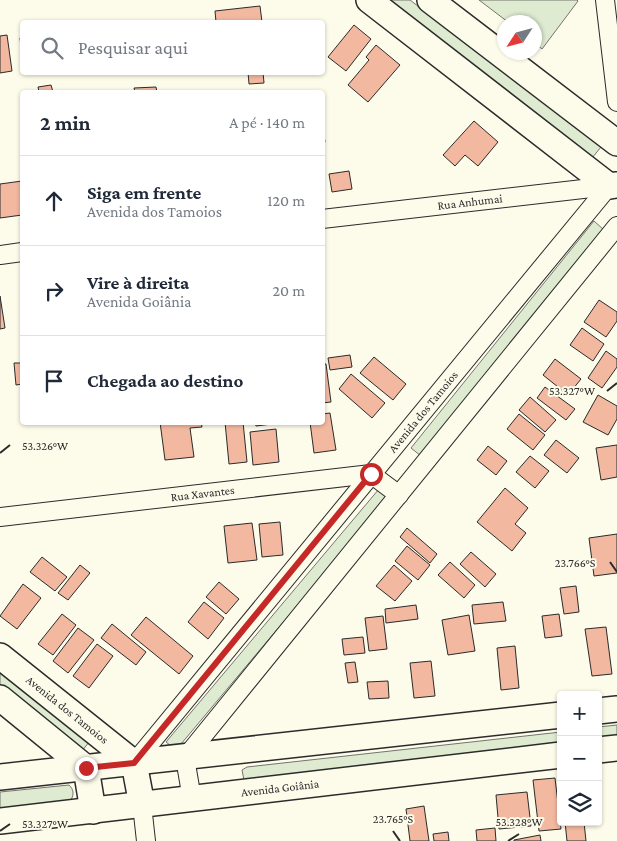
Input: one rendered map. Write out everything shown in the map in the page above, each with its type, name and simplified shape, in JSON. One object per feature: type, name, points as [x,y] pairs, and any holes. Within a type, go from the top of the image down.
[{"type":"street","points":[[369,0],[613,186]]},
{"type":"street","points":[[430,0],[617,143]]},
{"type":"street","points":[[605,0],[617,102]]},
{"type":"street","name":"Rua Anhumai","points":[[325,219],[613,186]]},
{"type":"street","name":"Avenida dos Tamoios","points":[[0,656],[134,763],[371,474],[613,186]]},
{"type":"street","points":[[192,799],[185,758],[617,226]]},
{"type":"street","points":[[0,255],[20,252]]},
{"type":"street","points":[[371,474],[400,495]]},
{"type":"street","name":"Rua Xavantes","points":[[0,516],[371,474]]},
{"type":"street","points":[[0,698],[86,768],[93,810]]},
{"type":"street","points":[[602,711],[617,709]]},
{"type":"street","points":[[0,777],[557,715]]},
{"type":"street","points":[[602,750],[617,748]]},
{"type":"street","name":"Avenida Goiânia","points":[[0,821],[557,754]]},
{"type":"street","points":[[134,763],[142,805],[146,841]]},
{"type":"green space","points":[[388,0],[410,0],[601,147],[592,158]]},
{"type":"green space","points":[[479,0],[578,1],[542,49],[542,15],[499,15]]},
{"type":"green space","points":[[594,221],[604,230],[421,456],[411,448]]},
{"type":"green space","points":[[379,489],[388,497],[176,750],[166,742]]},
{"type":"green space","points":[[0,670],[90,741],[81,752],[0,688]]},
{"type":"green space","points":[[617,725],[617,738],[602,740],[602,727]]},
{"type":"green space","points":[[557,732],[557,745],[244,780],[242,770],[247,767]]},
{"type":"green space","points":[[69,785],[73,792],[71,800],[0,810],[0,792]]},
{"type":"building","points":[[260,6],[262,20],[216,20],[215,11]]},
{"type":"building","points":[[354,25],[371,39],[346,71],[328,57]]},
{"type":"building","points":[[7,35],[12,71],[0,73],[0,36]]},
{"type":"building","points":[[376,45],[400,65],[368,102],[348,85],[369,60],[366,57]]},
{"type":"building","points":[[248,75],[263,75],[264,83],[249,84]]},
{"type":"building","points":[[51,85],[52,90],[39,90],[38,87]]},
{"type":"building","points":[[156,87],[157,90],[134,90],[134,88]]},
{"type":"building","points":[[474,121],[498,142],[478,166],[465,155],[455,166],[443,155]]},
{"type":"building","points":[[349,171],[352,189],[332,192],[329,174]]},
{"type":"building","points":[[20,181],[20,215],[0,218],[0,184]]},
{"type":"building","points":[[0,296],[5,328],[0,329]]},
{"type":"building","points":[[599,300],[617,312],[617,321],[606,337],[584,322]]},
{"type":"building","points":[[582,328],[604,344],[593,361],[570,345]]},
{"type":"building","points":[[606,351],[617,359],[617,367],[602,388],[588,378]]},
{"type":"building","points":[[350,355],[352,367],[330,370],[328,358]]},
{"type":"building","points":[[374,357],[406,384],[393,400],[360,373]]},
{"type":"building","points":[[555,359],[581,379],[568,395],[543,375]]},
{"type":"building","points":[[14,363],[20,363],[20,384],[16,385]]},
{"type":"building","points":[[325,364],[326,364],[331,402],[325,403]]},
{"type":"building","points":[[351,374],[385,403],[372,418],[339,389]]},
{"type":"building","points":[[545,387],[575,409],[566,420],[537,398]]},
{"type":"building","points":[[598,395],[617,406],[617,419],[608,435],[583,422]]},
{"type":"building","points":[[530,397],[556,420],[545,432],[519,410]]},
{"type":"building","points":[[330,413],[336,450],[314,453],[310,425],[325,425],[325,414]]},
{"type":"building","points":[[519,414],[545,435],[533,450],[507,429]]},
{"type":"building","points":[[160,425],[202,425],[202,427],[190,428],[194,457],[165,460]]},
{"type":"building","points":[[225,425],[243,425],[247,462],[229,464]]},
{"type":"building","points":[[276,429],[279,462],[253,465],[250,432]]},
{"type":"building","points":[[556,440],[579,458],[567,473],[544,455]]},
{"type":"building","points":[[617,445],[617,477],[601,480],[596,448]]},
{"type":"building","points":[[488,446],[507,461],[496,475],[477,460]]},
{"type":"building","points":[[530,456],[549,471],[535,488],[516,472]]},
{"type":"building","points":[[505,488],[528,508],[515,524],[526,533],[512,551],[477,522]]},
{"type":"building","points":[[280,522],[283,555],[262,557],[259,524]]},
{"type":"building","points":[[252,523],[257,560],[228,563],[224,526]]},
{"type":"building","points":[[407,528],[437,554],[430,563],[400,537]]},
{"type":"building","points":[[617,534],[617,573],[594,576],[589,538]]},
{"type":"building","points":[[407,546],[430,565],[418,580],[395,561]]},
{"type":"building","points":[[471,552],[496,574],[485,587],[460,564]]},
{"type":"building","points":[[42,557],[67,577],[55,591],[30,572]]},
{"type":"building","points":[[450,562],[475,585],[464,598],[438,575]]},
{"type":"building","points":[[80,565],[90,573],[68,600],[58,593]]},
{"type":"building","points":[[394,565],[412,581],[395,601],[376,586]]},
{"type":"building","points":[[219,582],[239,599],[226,614],[206,597]]},
{"type":"building","points":[[23,584],[41,598],[17,629],[0,616]]},
{"type":"building","points":[[576,586],[579,612],[564,614],[560,588]]},
{"type":"building","points":[[204,602],[224,618],[208,639],[188,622]]},
{"type":"building","points":[[503,602],[506,621],[474,624],[472,605]]},
{"type":"building","points":[[416,605],[418,619],[386,623],[385,609]]},
{"type":"building","points":[[62,614],[76,625],[53,655],[38,644]]},
{"type":"building","points":[[559,614],[562,636],[545,638],[542,616]]},
{"type":"building","points":[[469,615],[475,651],[448,655],[442,620]]},
{"type":"building","points":[[383,616],[387,649],[369,651],[365,618]]},
{"type":"building","points":[[146,617],[193,656],[179,674],[131,635]]},
{"type":"building","points":[[112,624],[146,652],[136,665],[101,638]]},
{"type":"building","points":[[606,627],[612,674],[592,676],[585,629]]},
{"type":"building","points":[[78,628],[94,640],[68,673],[53,661]]},
{"type":"building","points":[[363,637],[365,653],[344,655],[342,639]]},
{"type":"building","points":[[97,644],[113,656],[89,688],[73,676]]},
{"type":"building","points":[[515,646],[519,688],[501,690],[497,648]]},
{"type":"building","points":[[431,661],[435,696],[414,698],[410,663]]},
{"type":"building","points":[[355,662],[358,682],[348,683],[345,663]]},
{"type":"building","points":[[388,681],[389,698],[369,699],[367,682]]},
{"type":"building","points":[[555,778],[557,826],[561,826],[561,829],[539,831],[533,780]]},
{"type":"building","points":[[527,792],[531,826],[499,829],[496,795]]},
{"type":"building","points":[[424,806],[429,841],[410,841],[406,809]]},
{"type":"building","points":[[565,826],[584,826],[586,841],[567,841]]},
{"type":"building","points":[[495,828],[496,841],[477,841],[476,830]]},
{"type":"building","points":[[448,832],[449,841],[434,841],[433,834]]},
{"type":"building","points":[[540,835],[541,841],[514,841],[514,840]]},
{"type":"route","points":[[86,768],[134,763],[371,474]]}]
